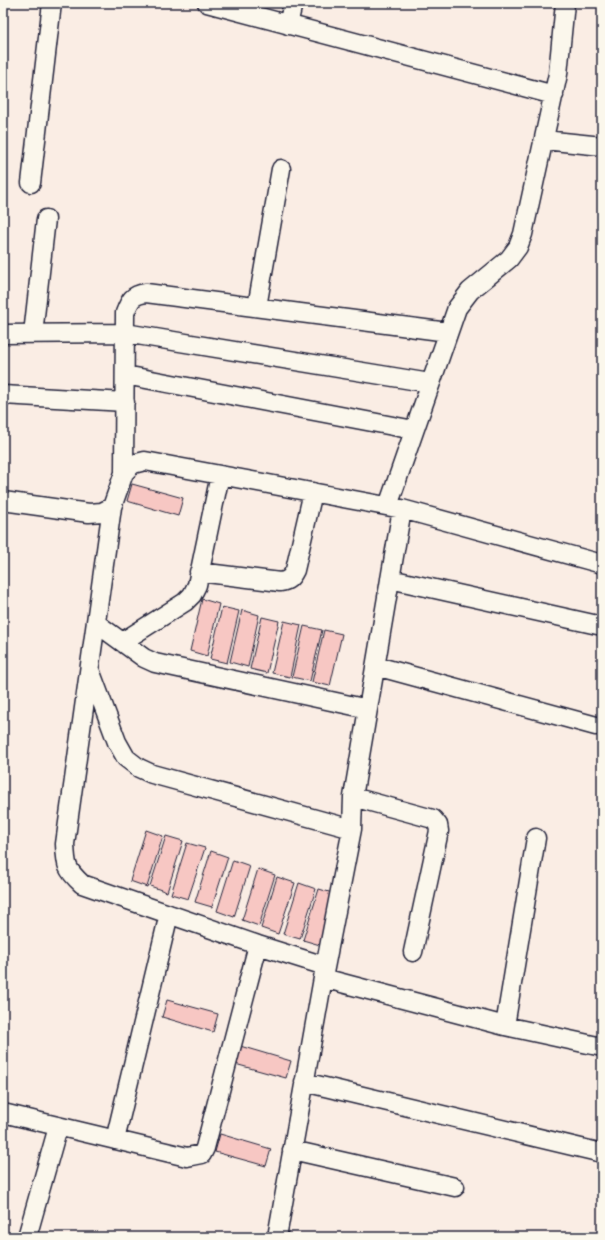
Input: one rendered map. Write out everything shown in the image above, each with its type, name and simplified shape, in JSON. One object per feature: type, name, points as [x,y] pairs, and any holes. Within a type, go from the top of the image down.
[{"type":"street","points":[[31,183],[52,3]]},
{"type":"street","points":[[207,3],[554,95]]},
{"type":"street","points":[[288,25],[293,3]]},
{"type":"street","points":[[277,1237],[324,972],[352,829],[353,797],[390,579],[395,507],[414,430],[457,308],[470,291],[509,259],[518,248],[523,234],[558,74],[565,3]]},
{"type":"street","points":[[544,140],[602,146]]},
{"type":"street","points":[[257,307],[281,169]]},
{"type":"street","points":[[33,334],[46,219]]},
{"type":"street","points":[[448,332],[146,293],[137,294],[129,302],[125,313],[124,473],[112,507],[65,844],[66,860],[70,872],[82,884],[258,945],[324,972],[505,1026],[602,1047]]},
{"type":"street","points":[[3,334],[125,333],[430,383]]},
{"type":"street","points":[[125,376],[414,430]]},
{"type":"street","points":[[3,395],[124,402]]},
{"type":"street","points":[[124,473],[133,464],[145,461],[395,507],[602,564]]},
{"type":"street","points":[[122,642],[185,602],[192,595],[197,585],[220,475]]},
{"type":"street","points":[[199,572],[280,582],[291,578],[295,570],[314,492]]},
{"type":"street","points":[[3,501],[89,514],[102,512],[112,507]]},
{"type":"street","points":[[390,579],[602,626]]},
{"type":"street","points":[[96,623],[144,658],[155,663],[368,709]]},
{"type":"street","points":[[376,666],[596,726]]},
{"type":"street","points":[[89,668],[117,742],[126,758],[138,768],[152,774],[352,829]]},
{"type":"street","points":[[353,797],[433,819],[438,825],[439,831],[413,952]]},
{"type":"street","points":[[505,1026],[536,838]]},
{"type":"street","points":[[115,1140],[169,914]]},
{"type":"street","points":[[3,1113],[188,1157],[202,1154],[205,1148],[258,945]]},
{"type":"street","points":[[304,1082],[602,1153]]},
{"type":"street","points":[[27,1237],[58,1127]]},
{"type":"street","points":[[292,1150],[455,1187]]},
{"type":"building","points":[[132,484],[183,498],[178,516],[127,501]]},
{"type":"building","points":[[202,599],[219,604],[207,656],[190,651]]},
{"type":"building","points":[[222,607],[239,611],[227,663],[210,659]]},
{"type":"building","points":[[242,610],[259,615],[248,667],[230,662]]},
{"type":"building","points":[[262,617],[279,621],[267,673],[250,669]]},
{"type":"building","points":[[284,621],[301,625],[290,677],[272,673]]},
{"type":"building","points":[[304,626],[322,630],[310,681],[292,677]]},
{"type":"building","points":[[324,630],[342,634],[330,686],[312,682]]},
{"type":"building","points":[[146,830],[163,836],[147,887],[130,881]]},
{"type":"building","points":[[166,836],[183,841],[167,892],[150,886]]},
{"type":"building","points":[[187,843],[205,848],[188,899],[171,894]]},
{"type":"building","points":[[211,851],[228,857],[212,907],[195,902]]},
{"type":"building","points":[[233,860],[250,866],[234,917],[217,911]]},
{"type":"building","points":[[258,869],[275,875],[259,926],[242,920]]},
{"type":"building","points":[[277,877],[295,883],[278,934],[261,928]]},
{"type":"building","points":[[299,883],[316,889],[300,939],[283,934]]},
{"type":"building","points":[[319,889],[336,894],[320,945],[303,940]]},
{"type":"building","points":[[167,1000],[218,1014],[213,1032],[162,1017]]},
{"type":"building","points":[[240,1046],[291,1061],[286,1078],[235,1064]]},
{"type":"building","points":[[220,1134],[271,1149],[266,1166],[215,1152]]}]
